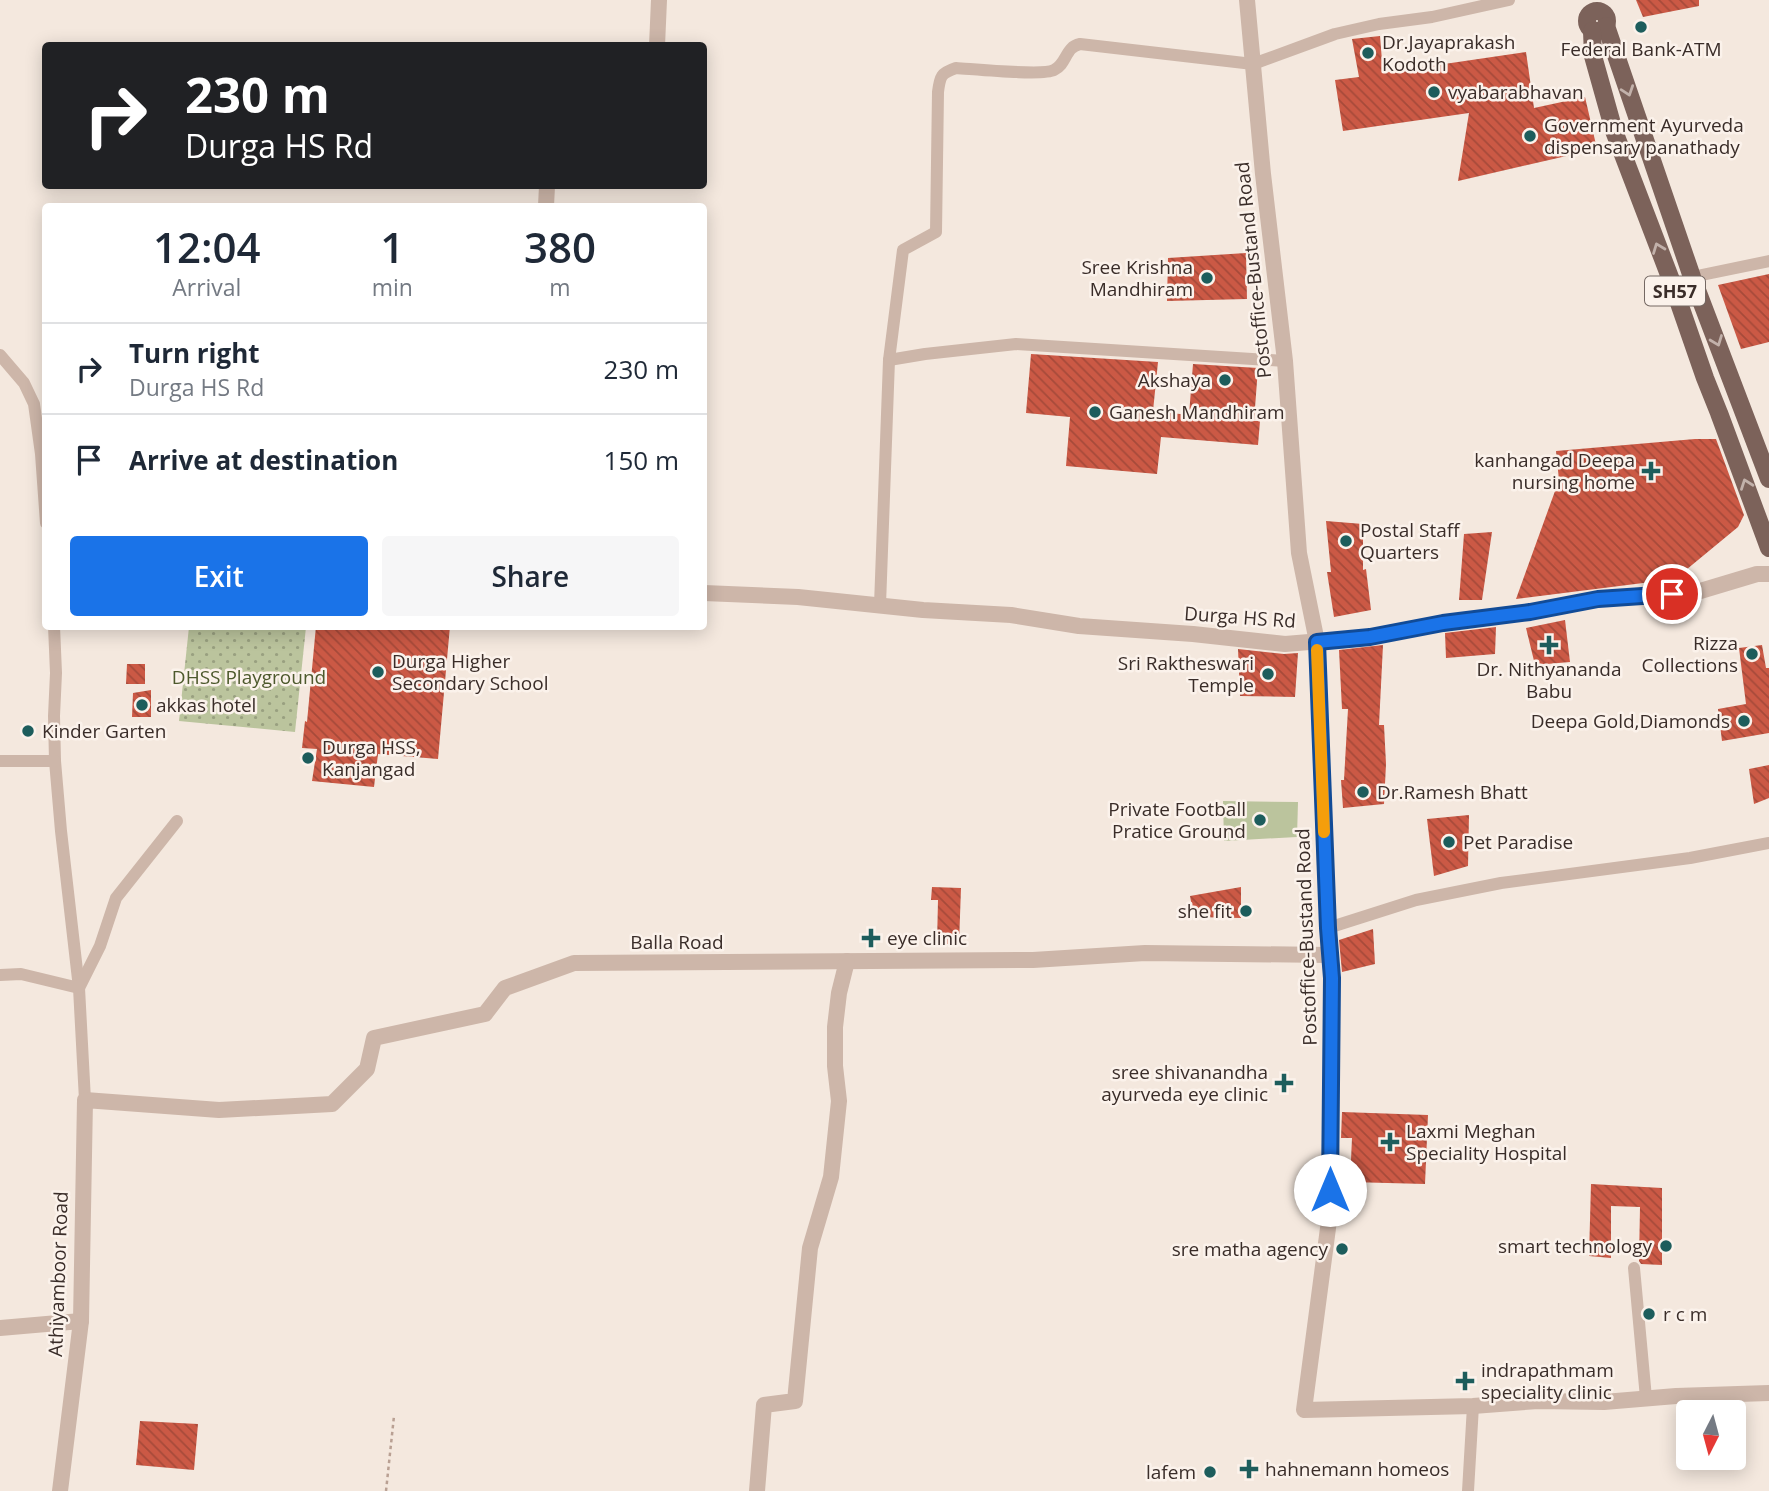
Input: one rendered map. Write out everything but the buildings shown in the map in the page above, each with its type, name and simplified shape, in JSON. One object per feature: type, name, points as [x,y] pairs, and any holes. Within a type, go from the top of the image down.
[{"type":"main road","points":[[1595,14],[1769,479]]},
{"type":"main road","name":"SH57","points":[[1595,14],[1593,56],[1614,131],[1769,548]]},
{"type":"street","points":[[657,42],[659,0]]},
{"type":"street","name":"Postoffice-Bustand Road","points":[[1247,0],[1263,174],[1285,361],[1299,553],[1317,642],[1332,978],[1330,1213],[1304,1410],[1473,1406],[1538,1401],[1604,1402],[1769,1393]]},
{"type":"street","points":[[880,605],[889,360],[903,250],[936,232],[938,92],[940,79],[945,72],[956,68],[1052,71],[1059,66],[1070,48],[1080,44],[1254,64],[1335,34],[1379,24],[1432,18],[1509,0]]},
{"type":"street","points":[[1692,277],[1769,261]]},
{"type":"street","points":[[889,360],[1016,345],[1285,361]]},
{"type":"street","points":[[0,355],[24,383],[34,404],[42,477]]},
{"type":"street","name":"Durga HS Rd","points":[[707,593],[798,597],[923,610],[1011,615],[1079,626],[1285,644],[1370,637],[1598,599],[1697,592],[1757,574],[1769,574]]},
{"type":"street","points":[[54,630],[55,761],[79,988],[85,1100]]},
{"type":"street","points":[[0,761],[55,761]]},
{"type":"street","points":[[79,988],[100,946],[116,898],[177,821]]},
{"type":"street","points":[[1328,928],[1416,900],[1501,883],[1690,858],[1769,843]]},
{"type":"street","name":"Balla Road","points":[[85,1100],[219,1110],[332,1104],[367,1069],[374,1038],[485,1014],[505,988],[574,963],[1033,960],[1145,953],[1329,954]]},
{"type":"street","points":[[757,1491],[764,1405],[795,1401],[810,1248],[831,1177],[839,1101],[835,1066],[835,1027],[839,993],[847,961]]},
{"type":"street","points":[[0,975],[21,974],[79,988]]},
{"type":"street","name":"Athiyamboor Road","points":[[60,1491],[81,1321],[85,1100]]},
{"type":"street","points":[[1634,1268],[1646,1398]]},
{"type":"street","points":[[0,1328],[81,1321]]},
{"type":"street","points":[[1468,1491],[1473,1406]]},
{"type":"path","points":[[386,1491],[394,1416]]},
{"type":"green space","name":"DHSS Playground","points":[[189,630],[306,630],[295,732],[179,721]]},
{"type":"green space","name":"Private Football Pratice Ground","points":[[1223,801],[1298,802],[1297,837],[1224,841]]},
{"type":"slow traffic","points":[[1317,650],[1324,832]]},
{"type":"place","name":"Federal Bank-ATM","points":[[1641,27]]},
{"type":"place","name":"Dr.Jayaprakash Kodoth","points":[[1368,53]]},
{"type":"place","name":"vyabarabhavan","points":[[1434,92]]},
{"type":"place","name":"Government Ayurveda dispensary panathady","points":[[1530,136]]},
{"type":"place","name":"Sree Krishna Mandhiram","points":[[1207,278]]},
{"type":"place","name":"Akshaya","points":[[1225,380]]},
{"type":"place","name":"Ganesh Mandhiram","points":[[1095,412]]},
{"type":"place","name":"kanhangad Deepa nursing home","points":[[1651,471]]},
{"type":"place","name":"Postal Staff Quarters","points":[[1346,541]]},
{"type":"place","name":"Dr. Nithyananda Babu","points":[[1549,645]]},
{"type":"place","name":"Rizza Collections","points":[[1752,654]]},
{"type":"place","name":"Durga Higher Secondary School","points":[[378,672]]},
{"type":"place","name":"Sri Raktheswari Temple","points":[[1268,674]]},
{"type":"place","name":"akkas hotel","points":[[142,705]]},
{"type":"place","name":"Deepa Gold,Diamonds","points":[[1744,721]]},
{"type":"place","name":"Kinder Garten","points":[[28,731]]},
{"type":"place","name":"Durga HSS, Kanjangad","points":[[308,758]]},
{"type":"place","name":"Dr.Ramesh Bhatt","points":[[1363,792]]},
{"type":"place","name":"Private Football Pratice Ground","points":[[1260,820]]},
{"type":"place","name":"Pet Paradise","points":[[1449,842]]},
{"type":"place","name":"she fit","points":[[1246,911]]},
{"type":"place","name":"eye clinic","points":[[871,938]]},
{"type":"place","name":"sree shivanandha ayurveda eye clinic","points":[[1284,1083]]},
{"type":"place","name":"Laxmi Meghan Speciality Hospital","points":[[1390,1142]]},
{"type":"place","name":"smart technology","points":[[1666,1246]]},
{"type":"place","name":"sre matha agency","points":[[1342,1249]]},
{"type":"place","name":"r c m","points":[[1649,1314]]},
{"type":"place","name":"indrapathmam speciality clinic","points":[[1465,1381]]},
{"type":"place","name":"hahnemann homeos","points":[[1249,1469]]},
{"type":"place","name":"lafem","points":[[1210,1472]]},
{"type":"route","points":[[1330,1190],[1332,978],[1317,642],[1370,637],[1598,599],[1672,594]]}]
